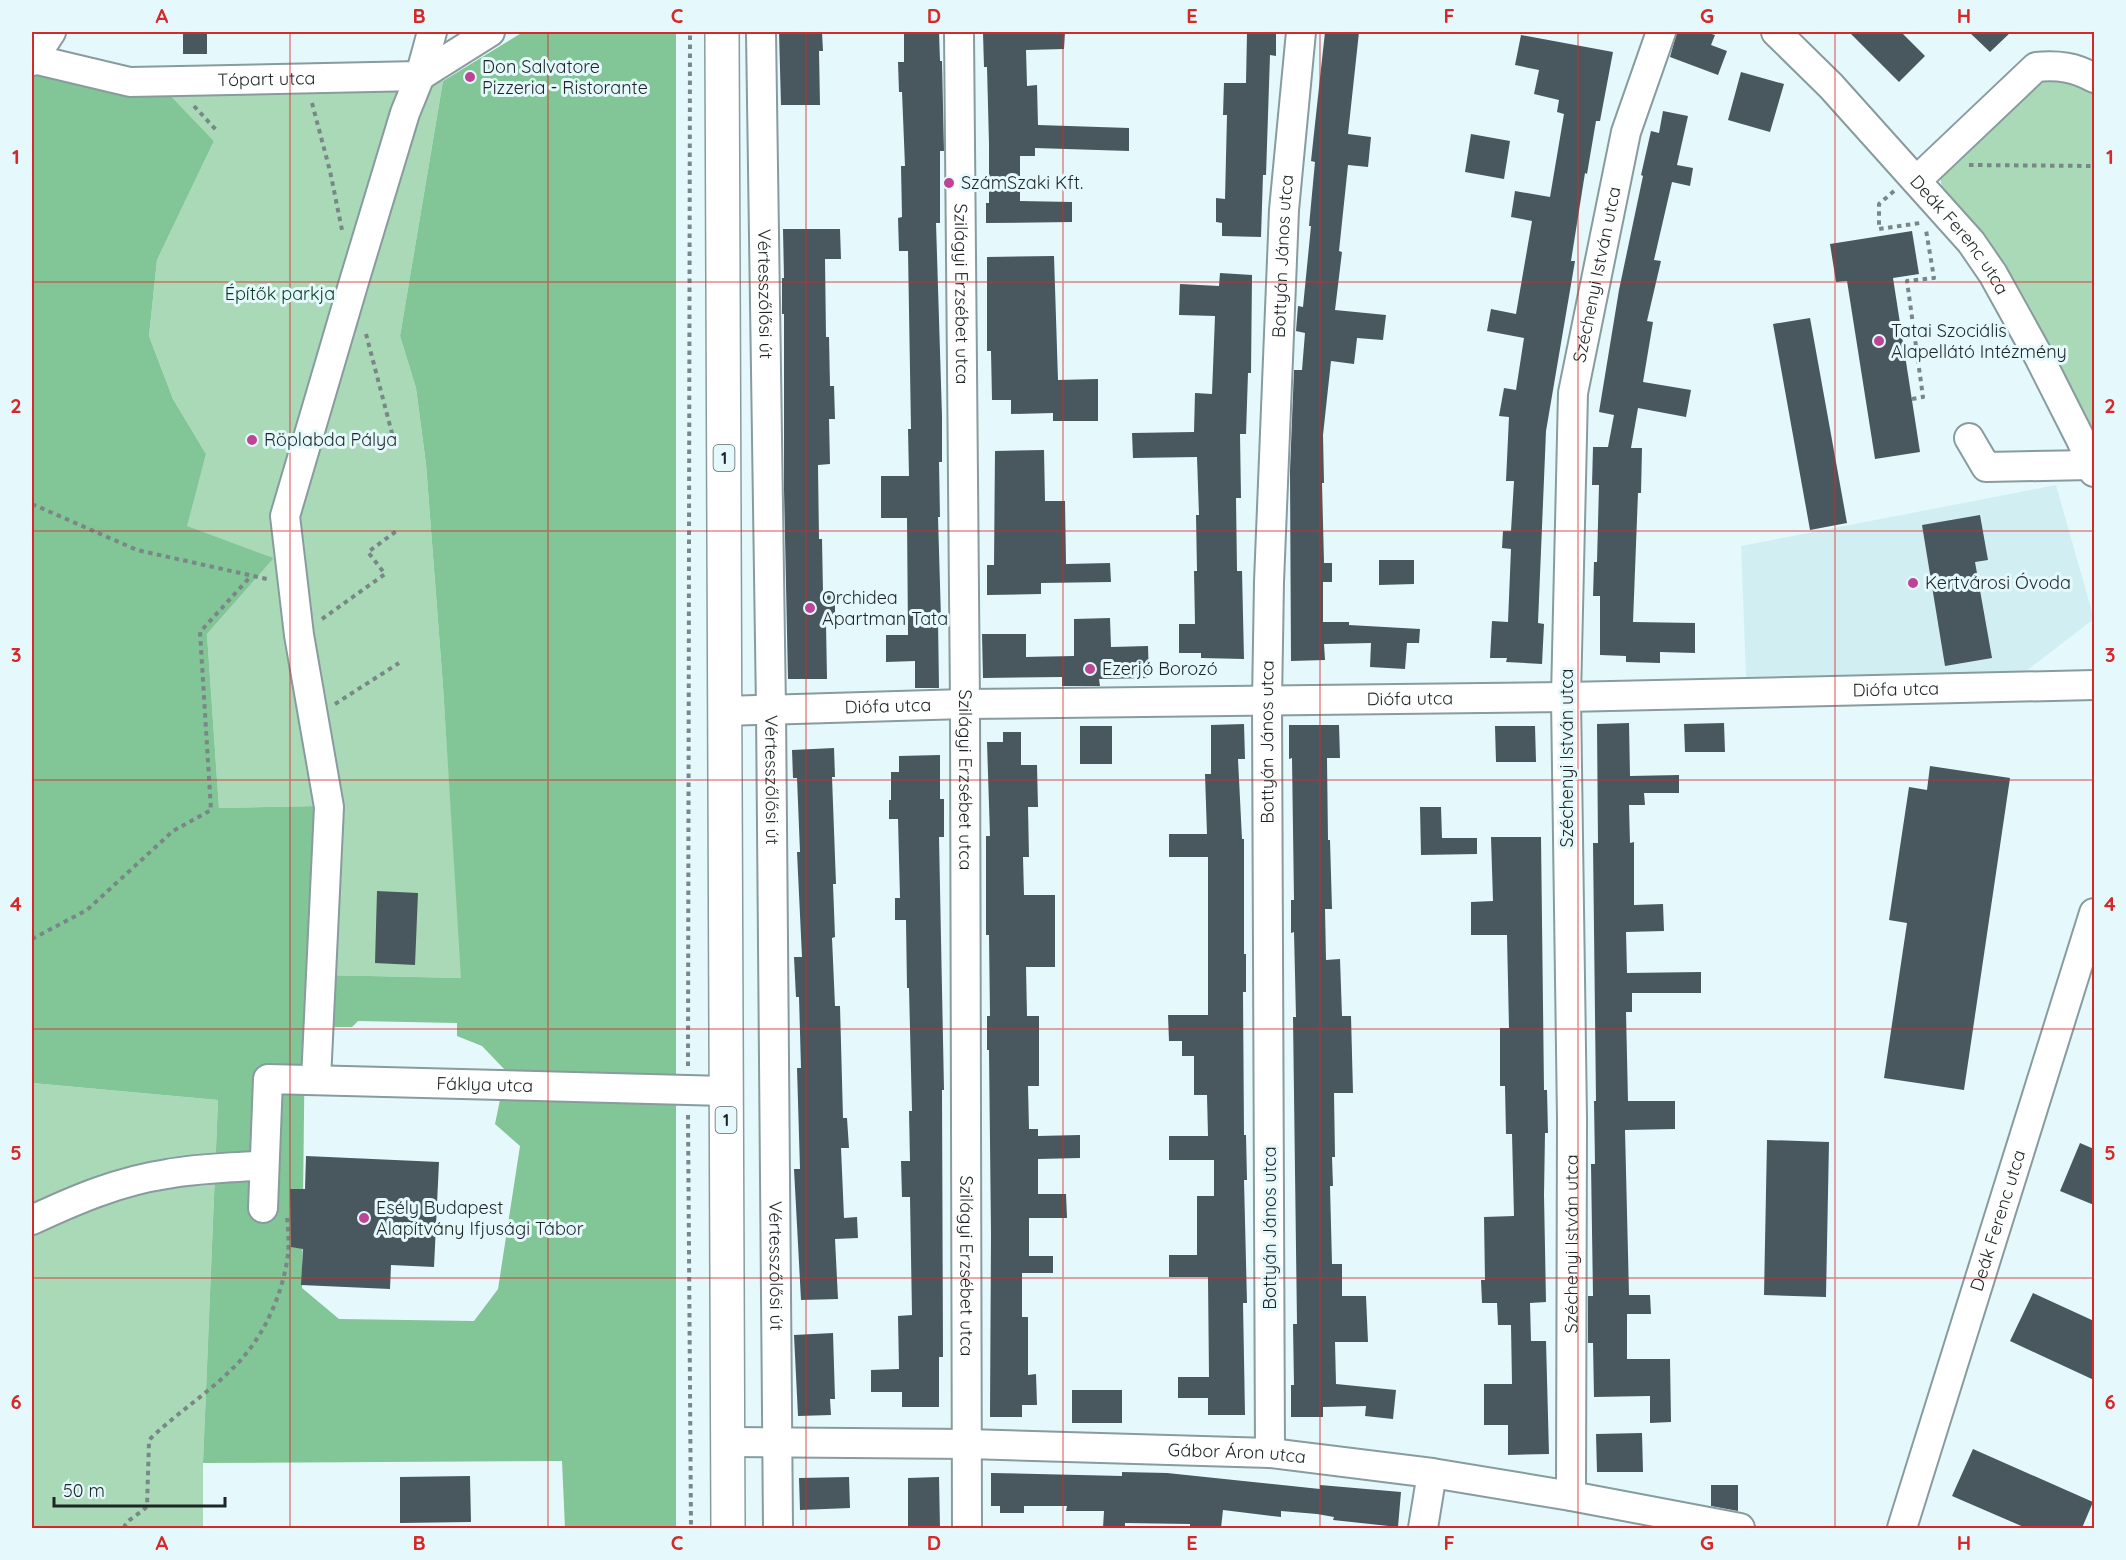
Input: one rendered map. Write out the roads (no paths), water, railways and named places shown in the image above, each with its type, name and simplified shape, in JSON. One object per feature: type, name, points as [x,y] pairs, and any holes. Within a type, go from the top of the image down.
[{"type":"main road","name":"1","points":[[722,32],[728,1528]]},
{"type":"street","points":[[32,60],[51,32]]},
{"type":"street","points":[[316,1080],[329,807],[299,634],[285,516],[405,113],[420,76],[432,32]]},
{"type":"street","points":[[420,76],[490,32]]},
{"type":"street","name":"Vértesszőlősi út","points":[[760,32],[771,709],[778,1528]]},
{"type":"street","name":"Szilágyi Erzsébet utca","points":[[959,32],[967,1528]]},
{"type":"street","name":"Bottyán János utca","points":[[1270,1454],[1267,701],[1269,582],[1284,210],[1301,32]]},
{"type":"street","name":"Széchenyi István utca","points":[[1571,1496],[1572,1119],[1566,697],[1573,393],[1626,132],[1661,32]]},
{"type":"street","name":"Deák Ferenc utca","points":[[1776,32],[1922,172],[1993,274],[2091,453]]},
{"type":"street","name":"Tópart utca","points":[[32,60],[130,82],[420,76]]},
{"type":"street","points":[[1922,172],[2036,67],[2056,65],[2080,70],[2094,78]]},
{"type":"street","points":[[1969,438],[1986,467],[2091,453]]},
{"type":"street","name":"Diófa utca","points":[[724,711],[964,704],[1566,697],[2094,685]]},
{"type":"street","name":"Deák Ferenc utca","points":[[1902,1528],[2094,913]]},
{"type":"street","name":"Fáklya utca","points":[[264,1166],[267,1090],[316,1080],[725,1091]]},
{"type":"street","points":[[32,1220],[98,1191],[147,1178],[187,1171],[264,1166],[275,1209]]},
{"type":"street","name":"Gábor Áron utca","points":[[728,1442],[968,1444],[1270,1454],[1432,1473],[1740,1528]]},
{"type":"street","points":[[1423,1528],[1432,1473]]},
{"type":"place","name":"Don Salvatore Pizzeria - Ristorante","points":[[470,77]]},
{"type":"place","name":"SzámSzaki Kft.","points":[[949,183]]},
{"type":"place","name":"Tatai Szociális Alapellátó Intézmény","points":[[1879,341]]},
{"type":"place","name":"Röplabda Pálya","points":[[252,440]]},
{"type":"place","name":"Kertvárosi Óvoda","points":[[1913,583]]},
{"type":"place","name":"Orchidea Apartman Tata","points":[[810,608]]},
{"type":"place","name":"Ezerjó Borozó","points":[[1090,669]]},
{"type":"place","name":"Esély Budapest Alapítvány Ifjusági Tábor","points":[[364,1218]]},
{"type":"park label","name":"Építők parkja","points":[[280,294]]}]
